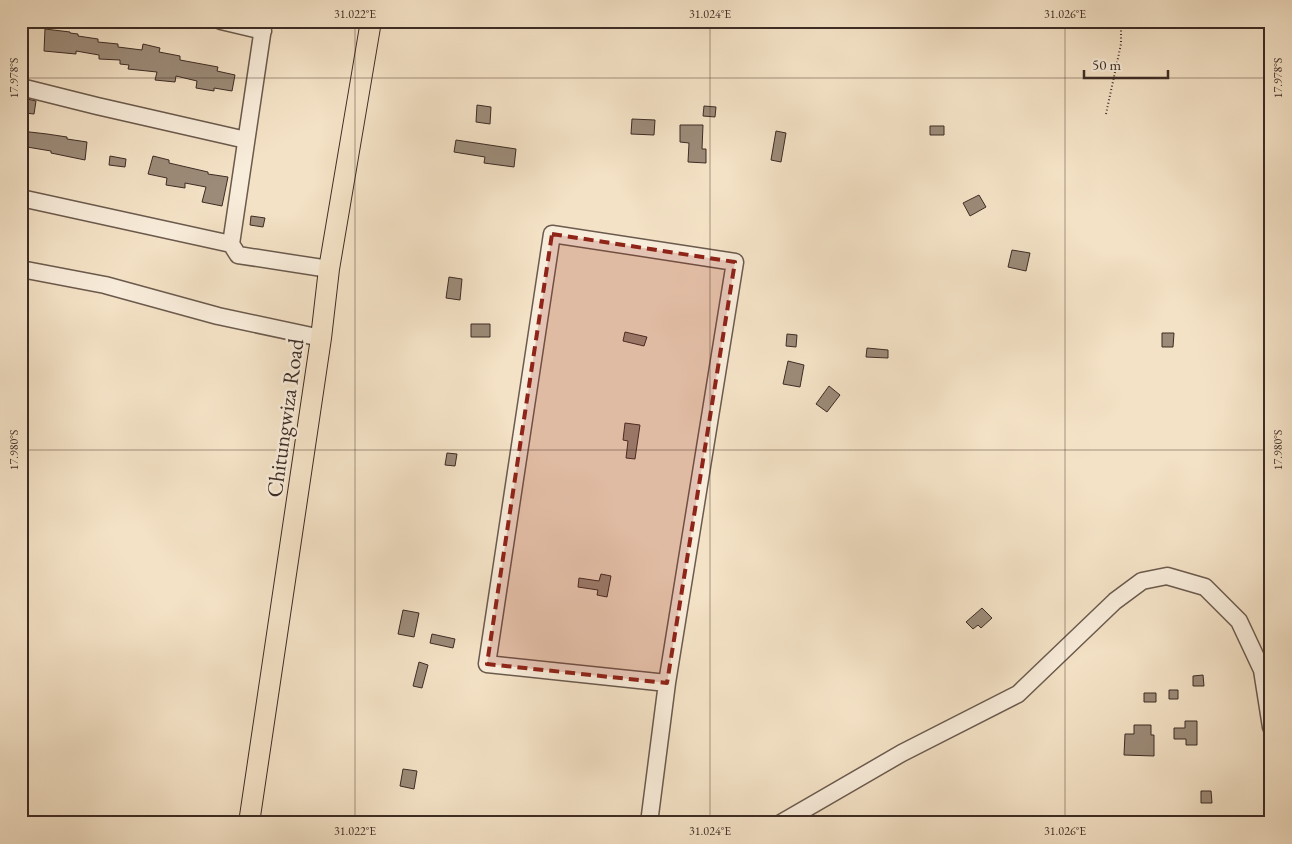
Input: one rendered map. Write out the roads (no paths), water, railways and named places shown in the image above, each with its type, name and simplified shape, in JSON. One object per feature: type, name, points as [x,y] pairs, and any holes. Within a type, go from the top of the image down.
[{"type":"main road","name":"Chitungwiza Road","points":[[249,823],[321,338],[329,269],[371,21]]},
{"type":"street","points":[[221,21],[264,26],[232,244],[238,255],[329,269]]},
{"type":"street","points":[[21,87],[246,140]]},
{"type":"street","points":[[21,198],[232,244]]},
{"type":"street","points":[[649,823],[667,683],[735,262],[552,234],[487,664],[667,683]]},
{"type":"street","points":[[21,269],[105,285],[218,316],[321,338]]},
{"type":"street","points":[[781,823],[902,753],[1018,694],[1115,601],[1142,581],[1167,576],[1205,587],[1239,621],[1262,670],[1271,727]]}]
